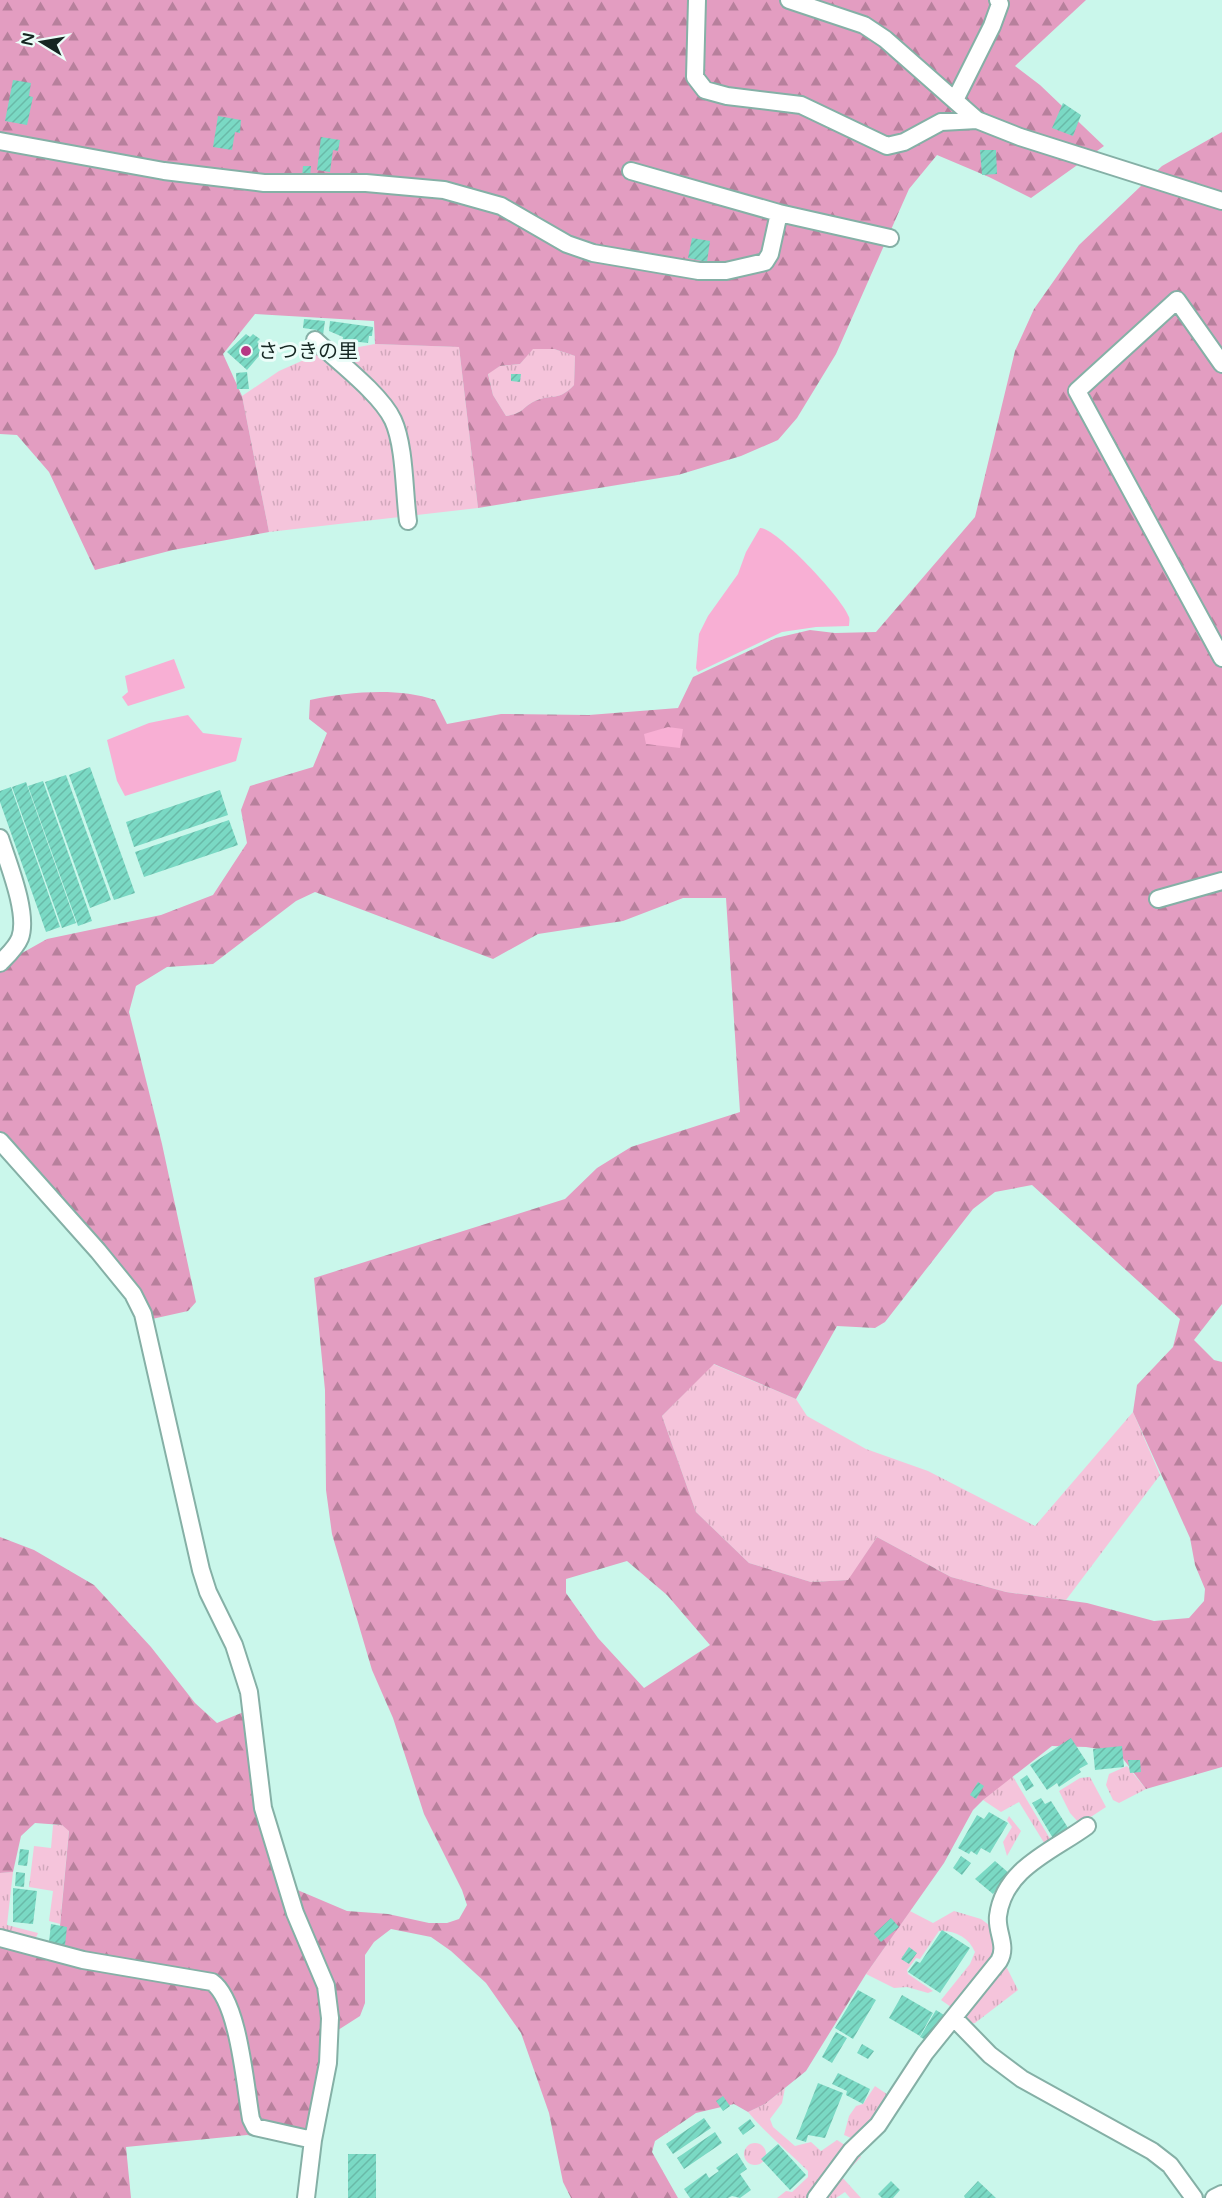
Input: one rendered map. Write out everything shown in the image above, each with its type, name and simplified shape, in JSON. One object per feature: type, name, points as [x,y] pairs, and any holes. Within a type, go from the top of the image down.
[{"type":"street","points":[[697,0],[695,78],[705,90],[727,96],[801,105],[887,146],[904,142],[941,123],[977,120]]},
{"type":"street","points":[[789,0],[864,25],[885,39],[977,120],[1020,138],[1222,201]]},
{"type":"street","points":[[955,100],[992,26],[1000,4],[998,0]]},
{"type":"street","points":[[0,141],[164,171],[264,183],[366,183],[444,190],[501,206],[567,244],[593,253],[699,271],[726,271],[765,262],[770,254],[779,213]]},
{"type":"street","points":[[631,171],[779,213],[890,238]]},
{"type":"street","points":[[1222,364],[1177,300],[1077,391],[1222,658]]},
{"type":"street","points":[[315,340],[378,399],[394,422],[408,521]]},
{"type":"street","points":[[0,838],[21,909],[21,936],[0,963]]},
{"type":"street","points":[[1158,899],[1222,881]]},
{"type":"street","points":[[0,1141],[98,1251],[133,1294],[143,1314],[201,1570],[208,1592],[234,1645],[249,1692],[263,1808],[295,1913],[326,1986],[330,2018],[328,2063],[313,2140],[306,2198]]},
{"type":"street","points":[[816,2198],[850,2151],[878,2126],[925,2053],[1003,1955],[998,1915],[1016,1876],[1027,1864],[1087,1826]]},
{"type":"street","points":[[0,1938],[83,1960],[212,1982],[220,1988],[232,2016],[251,2119],[255,2127],[313,2140]]},
{"type":"street","points":[[954,2018],[990,2055],[1022,2079],[1152,2151],[1170,2165],[1194,2198]]},
{"type":"street","points":[[1214,2198],[1222,2194]]},
{"type":"green space","points":[[0,0],[1086,0],[1015,66],[1040,85],[1104,146],[1031,198],[937,155],[909,189],[836,354],[797,418],[778,440],[741,456],[678,475],[478,508],[459,347],[375,344],[374,321],[255,314],[223,354],[242,396],[269,532],[173,550],[95,570],[49,472],[17,435],[0,434]],"holes":[[[533,349],[554,349],[575,356],[574,385],[564,394],[535,401],[520,412],[506,416],[493,395],[488,374],[500,366],[520,364]]]},
{"type":"green space","points":[[1222,132],[1222,1304],[1194,1340],[1214,1360],[1222,1362],[1222,1767],[1146,1789],[1118,1752],[1086,1747],[1052,1746],[983,1800],[973,1810],[944,1863],[866,1974],[806,2071],[765,2104],[748,2112],[734,2104],[696,2113],[655,2141],[652,2152],[678,2198],[571,2198],[563,2182],[549,2113],[521,2033],[486,1983],[451,1951],[431,1937],[391,1929],[374,1942],[365,1955],[365,2003],[360,2016],[335,2032],[305,2146],[247,2135],[126,2147],[131,2198],[0,2198],[0,1944],[58,1947],[69,1831],[62,1825],[35,1823],[21,1836],[13,1872],[0,1873],[0,1537],[34,1550],[94,1585],[151,1647],[195,1703],[217,1723],[246,1711],[281,1883],[347,1911],[388,1914],[429,1923],[447,1923],[459,1919],[467,1905],[462,1890],[424,1814],[393,1718],[372,1670],[332,1534],[326,1490],[325,1390],[314,1278],[565,1199],[597,1168],[631,1147],[740,1112],[726,898],[683,898],[623,921],[538,934],[493,959],[315,892],[296,901],[213,964],[167,967],[136,986],[129,1012],[162,1144],[196,1302],[188,1311],[152,1319],[0,1134],[0,972],[15,957],[47,939],[161,915],[213,895],[247,843],[241,810],[250,786],[313,767],[327,733],[309,719],[310,700],[373,692],[405,693],[435,700],[447,724],[501,714],[589,715],[678,708],[693,677],[776,638],[810,630],[835,633],[876,632],[975,517],[1015,351],[1034,309],[1079,245],[1162,166]],"holes":[[[1032,1185],[1180,1319],[1173,1347],[1137,1385],[1133,1412],[1190,1538],[1195,1565],[1205,1589],[1204,1601],[1189,1618],[1154,1621],[1087,1603],[1006,1592],[951,1577],[877,1537],[848,1580],[811,1582],[749,1563],[696,1512],[662,1416],[714,1364],[796,1399],[837,1326],[875,1328],[885,1322],[973,1209],[995,1192]],[[627,1561],[667,1595],[710,1645],[644,1688],[598,1638],[566,1593],[566,1579]]]},
{"type":"green space","points":[[375,344],[459,347],[478,508],[269,532],[242,396],[279,371],[315,355]]},
{"type":"green space","points":[[532,349],[554,349],[575,356],[574,385],[564,394],[535,401],[520,412],[506,416],[493,395],[488,373],[500,366],[520,364]]},
{"type":"green space","points":[[713,1364],[796,1399],[807,1416],[866,1449],[928,1471],[1035,1526],[1133,1412],[1160,1475],[1066,1600],[1006,1592],[951,1577],[877,1537],[849,1580],[811,1582],[749,1563],[696,1512],[662,1416]]},
{"type":"green space","points":[[1127,1766],[1146,1789],[1119,1803],[1113,1800],[1106,1785],[1109,1774]]},
{"type":"green space","points":[[1012,1775],[1052,1842],[1046,1846],[1019,1802],[1001,1812],[983,1800]]},
{"type":"green space","points":[[1090,1777],[1106,1807],[1080,1824],[1070,1813],[1059,1791],[1080,1778]]},
{"type":"green space","points":[[1009,1816],[1021,1831],[1007,1856],[1003,1842],[1012,1827],[1007,1820]]},
{"type":"green space","points":[[53,1825],[62,1825],[69,1830],[60,1924],[49,1921],[53,1891],[29,1887],[34,1846],[51,1848]]},
{"type":"green space","points":[[13,1872],[7,1925],[38,1933],[35,1940],[0,1930],[0,1873]]},
{"type":"green space","points":[[910,1911],[933,1923],[954,1911],[981,1919],[993,1928],[998,1950],[954,2009],[941,2000],[970,1964],[975,1952],[965,1938],[955,1933],[939,1931],[920,1959],[916,1958],[907,1970],[908,1974],[933,1991],[928,1993],[907,1987],[894,1988],[866,1974]]},
{"type":"green space","points":[[1004,1962],[1018,1990],[975,2023],[969,2024],[964,2019],[965,2014]]},
{"type":"green space","points":[[875,2086],[891,2097],[858,2137],[851,2138],[844,2135],[849,2116],[856,2106],[863,2104]]},
{"type":"green space","points":[[785,2088],[782,2103],[770,2119],[773,2127],[795,2146],[811,2142],[821,2151],[837,2140],[848,2147],[812,2198],[777,2198],[786,2191],[792,2192],[808,2177],[808,2171],[748,2112],[765,2104]]},
{"type":"green space","points":[[755,2143],[763,2146],[766,2154],[763,2162],[755,2165],[747,2162],[744,2154],[747,2146]]},
{"type":"green space","points":[[859,2154],[861,2157],[842,2177],[861,2198],[850,2198],[845,2192],[836,2198],[821,2198]]},
{"type":"shaded area","points":[[760,528],[780,539],[823,581],[844,608],[849,618],[849,626],[816,627],[782,632],[698,672],[696,668],[699,634],[708,616],[738,574],[746,552]]},
{"type":"shaded area","points":[[174,659],[185,688],[128,706],[122,697],[128,692],[125,676]]},
{"type":"shaded area","points":[[188,715],[203,733],[242,738],[236,761],[125,796],[117,781],[107,740],[149,723]]},
{"type":"shaded area","points":[[668,727],[683,729],[680,748],[646,744],[644,734]]},
{"type":"building","points":[[13,80],[31,83],[29,96],[33,97],[27,125],[5,121]]},
{"type":"building","points":[[1063,103],[1081,115],[1073,136],[1052,128]]},
{"type":"building","points":[[218,116],[241,120],[240,133],[235,132],[232,150],[213,147]]},
{"type":"building","points":[[321,137],[340,140],[338,151],[333,150],[330,172],[317,170]]},
{"type":"building","points":[[980,150],[996,150],[997,174],[982,175]]},
{"type":"building","points":[[303,166],[311,166],[310,177],[302,177]]},
{"type":"building","points":[[692,238],[710,241],[707,262],[688,258]]},
{"type":"building","points":[[304,319],[325,321],[323,335],[317,334],[317,330],[303,328]]},
{"type":"building","points":[[330,321],[373,327],[372,336],[369,336],[368,343],[351,341],[350,344],[342,343],[343,337],[329,331]]},
{"type":"building","name":"さつきの里","points":[[246,334],[250,337],[253,334],[260,339],[257,342],[265,349],[247,370],[227,352]]},
{"type":"building","points":[[247,372],[249,389],[237,389],[236,373]]},
{"type":"building","points":[[511,374],[521,374],[520,382],[511,381]]},
{"type":"building","points":[[90,767],[135,893],[114,900],[69,775]]},
{"type":"building","points":[[66,775],[111,900],[90,908],[45,782]]},
{"type":"building","points":[[43,781],[92,921],[78,926],[28,786]]},
{"type":"building","points":[[26,782],[76,923],[62,928],[12,787]]},
{"type":"building","points":[[11,787],[60,927],[46,932],[0,802],[0,791]]},
{"type":"building","points":[[220,790],[228,815],[134,847],[126,822]]},
{"type":"building","points":[[229,820],[238,845],[144,877],[135,852]]},
{"type":"building","points":[[1071,1738],[1088,1764],[1079,1769],[1081,1772],[1059,1787],[1057,1783],[1047,1790],[1030,1765]]},
{"type":"building","points":[[1122,1746],[1124,1767],[1095,1770],[1093,1749]]},
{"type":"building","points":[[1128,1760],[1140,1760],[1141,1772],[1130,1773]]},
{"type":"building","points":[[1027,1775],[1034,1786],[1026,1791],[1020,1780]]},
{"type":"building","points":[[978,1782],[984,1786],[976,1799],[970,1795]]},
{"type":"building","points":[[1041,1798],[1045,1804],[1051,1801],[1070,1831],[1054,1840],[1032,1803]]},
{"type":"building","points":[[989,1812],[1008,1823],[990,1853],[981,1848],[977,1855],[971,1851],[969,1854],[958,1848],[977,1815],[984,1819]]},
{"type":"building","points":[[20,1849],[29,1850],[27,1866],[18,1865]]},
{"type":"building","points":[[961,1856],[971,1863],[962,1875],[953,1868]]},
{"type":"building","points":[[995,1861],[1010,1874],[993,1894],[975,1879]]},
{"type":"building","points":[[16,1872],[25,1873],[24,1887],[15,1886]]},
{"type":"building","points":[[13,1888],[37,1891],[33,1924],[13,1922]]},
{"type":"building","points":[[891,1918],[899,1927],[881,1942],[874,1934]]},
{"type":"building","points":[[51,1924],[67,1927],[65,1945],[49,1942]]},
{"type":"building","points":[[942,1930],[970,1948],[940,1993],[908,1972],[916,1961],[920,1963]]},
{"type":"building","points":[[909,1947],[917,1953],[909,1964],[901,1959]]},
{"type":"building","points":[[858,1990],[876,2000],[853,2039],[835,2028]]},
{"type":"building","points":[[902,1995],[933,2013],[920,2036],[889,2018]]},
{"type":"building","points":[[936,2010],[944,2015],[928,2041],[920,2037]]},
{"type":"building","points":[[836,2032],[847,2038],[832,2063],[822,2057]]},
{"type":"building","points":[[862,2044],[874,2051],[868,2059],[857,2053]]},
{"type":"building","points":[[838,2073],[870,2089],[863,2104],[846,2095],[847,2091],[832,2084]]},
{"type":"building","points":[[818,2083],[843,2093],[825,2138],[808,2135],[806,2142],[796,2139]]},
{"type":"building","points":[[723,2096],[730,2106],[723,2111],[716,2101]]},
{"type":"building","points":[[704,2118],[711,2128],[673,2154],[666,2144]]},
{"type":"building","points":[[750,2119],[755,2126],[743,2135],[738,2128]]},
{"type":"building","points":[[715,2132],[722,2143],[684,2169],[677,2158]]},
{"type":"building","points":[[778,2144],[806,2175],[790,2190],[761,2159]]},
{"type":"building","points":[[737,2153],[747,2169],[740,2174],[751,2190],[740,2198],[732,2196],[728,2198],[690,2198],[684,2189],[706,2173],[709,2178],[719,2171],[716,2168]]},
{"type":"building","points":[[348,2154],[376,2154],[376,2198],[348,2198]]},
{"type":"building","points":[[891,2181],[900,2190],[893,2198],[882,2198],[878,2194]]},
{"type":"building","points":[[978,2181],[996,2198],[965,2198],[964,2196]]},
{"type":"place","name":"さつきの里","points":[[246,351]]}]
